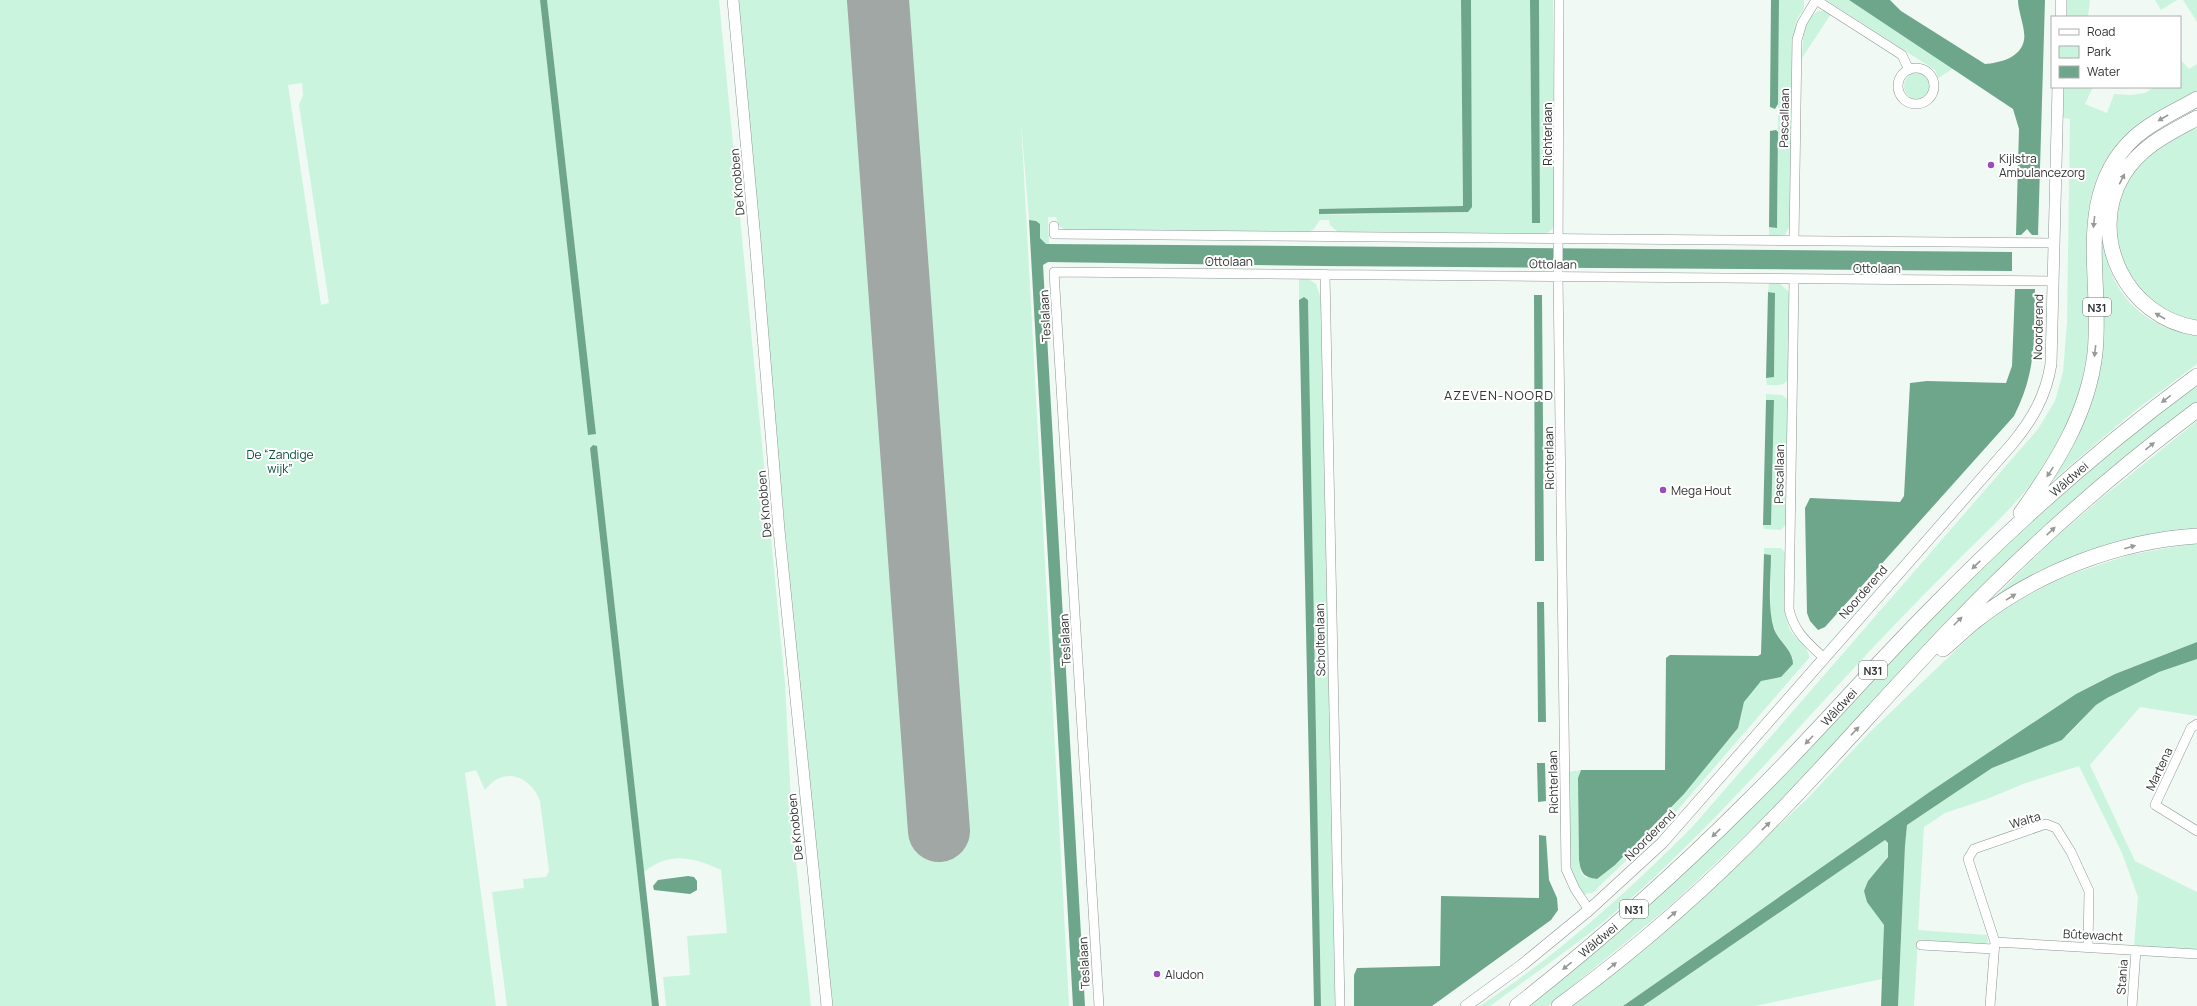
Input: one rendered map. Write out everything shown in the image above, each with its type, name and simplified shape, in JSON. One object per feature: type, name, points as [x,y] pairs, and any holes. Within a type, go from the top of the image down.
[{"type":"highway","name":"N31","points":[[2004,537],[2043,482],[2065,447],[2086,394],[2095,354],[2097,331],[2094,228],[2096,208],[2105,178],[2117,158],[2135,138],[2152,124],[2197,99]]},
{"type":"highway","points":[[2197,118],[2168,132],[2149,145],[2135,159],[2123,175],[2115,193],[2110,211],[2109,230],[2110,247],[2117,265],[2126,283],[2138,298],[2151,310],[2170,321],[2197,328]]},
{"type":"highway","name":"Wâldwei","points":[[1517,1006],[1599,940],[1694,855],[1776,773],[1933,606],[2004,537],[2123,433],[2197,376]]},
{"type":"highway","name":"N31","points":[[1559,1006],[1624,956],[1690,900],[1776,816],[1893,690],[2011,568],[2078,506],[2197,410]]},
{"type":"highway","name":"N31","points":[[1893,690],[1976,621],[2040,581],[2104,554],[2141,544],[2197,536]]},
{"type":"street","name":"De Knobben","points":[[732,0],[756,247],[778,530],[827,1006]]},
{"type":"street","name":"Richterlaan","points":[[1559,0],[1558,274],[1566,869],[1575,889],[1589,910]]},
{"type":"street","points":[[1816,0],[1902,55],[1909,70]]},
{"type":"street","name":"Pascallaan","points":[[1794,240],[1797,40],[1802,22],[1816,0]]},
{"type":"street","points":[[2061,0],[2061,16]]},
{"type":"street","points":[[1921,69],[1927,72],[1934,82],[1932,94],[1924,103],[1911,104],[1901,96],[1898,84],[1904,73],[1909,70],[1921,69]]},
{"type":"street","name":"Noorderend","points":[[1466,1006],[1522,965],[1589,910],[1657,848],[1697,806],[1823,657],[2012,444],[2033,416],[2045,389],[2051,364],[2058,88]]},
{"type":"street","name":"Ottolaan","points":[[1054,226],[1054,234],[1324,236],[1558,241],[1794,240],[2053,243]]},
{"type":"street","points":[[1324,227],[1324,236]]},
{"type":"street","name":"Ottolaan","points":[[1054,272],[1558,274],[1794,279],[2052,281]]},
{"type":"street","name":"Teslalaan","points":[[1054,272],[1099,1006]]},
{"type":"street","name":"Scholtenlaan","points":[[1325,274],[1340,1006]]},
{"type":"street","name":"Pascallaan","points":[[1794,279],[1789,609],[1792,623],[1803,640],[1823,657]]},
{"type":"street","name":"Martena","points":[[2197,724],[2191,728],[2155,805],[2197,831]]},
{"type":"street","name":"Walta","points":[[1994,945],[1968,859],[1974,849],[2046,824],[2056,828],[2071,852],[2089,891],[2088,947]]},
{"type":"street","name":"Bûtewacht","points":[[1921,945],[2088,947],[2197,954]]},
{"type":"street","points":[[1990,1006],[1994,945]]},
{"type":"street","name":"Stania","points":[[2132,1006],[2136,950]]},
{"type":"green space","name":"De “Zandige wijk”","points":[[0,0],[540,0],[576,326],[596,434],[547,0],[719,0],[785,683],[792,823],[811,1006],[666,1006],[663,977],[690,975],[687,936],[727,933],[721,870],[711,865],[682,858],[663,861],[644,872],[597,446],[593,445],[590,448],[652,1006],[507,1006],[492,892],[524,888],[523,879],[546,877],[549,871],[540,801],[536,792],[530,785],[516,777],[508,776],[500,778],[485,790],[476,770],[465,773],[496,1006],[0,1006]],"holes":[[[302,83],[303,95],[299,105],[329,303],[321,305],[288,85]]]},
{"type":"green space","points":[[735,0],[856,0],[920,833],[959,830],[896,0],[1461,0],[1463,206],[1324,215],[1467,212],[1472,207],[1471,0],[1530,0],[1532,223],[1540,222],[1539,0],[1553,0],[1555,221],[1552,229],[1544,234],[1338,232],[1330,225],[1329,220],[1320,220],[1314,229],[1306,233],[1066,230],[1059,226],[1056,217],[1048,217],[1049,244],[1046,244],[1040,238],[1036,221],[1029,220],[1021,121],[1069,1006],[830,1006]]},
{"type":"green space","points":[[1779,0],[1804,0],[1804,8],[1797,19],[1794,36],[1790,225],[1785,235],[1769,237],[1769,227],[1777,227]]},
{"type":"green space","points":[[1826,0],[1849,0],[1954,68],[1938,78],[1935,70]]},
{"type":"green space","points":[[2066,0],[2090,0],[2088,16],[2066,16]]},
{"type":"green space","points":[[2155,0],[2177,0],[2161,10]]},
{"type":"green space","points":[[2183,0],[2197,0],[2197,22]]},
{"type":"green space","points":[[1818,11],[1825,11],[1831,14],[1802,58],[1803,38],[1806,26],[1813,15]]},
{"type":"green space","points":[[2181,60],[2189,69],[2197,64],[2197,92],[2154,116],[2130,133],[2109,155],[2096,179],[2089,207],[2087,235],[2089,324],[2084,371],[2066,428],[2056,448],[2031,484],[2002,516],[1904,615],[1723,809],[1647,884],[1579,942],[1490,1006],[1480,1006],[1565,944],[1618,898],[1694,825],[2038,429],[2055,401],[2063,372],[2067,322],[2070,119],[2063,118],[2064,88],[2093,88],[2085,104],[2107,113],[2114,94],[2130,95],[2145,93],[2152,88],[2181,88]]},
{"type":"green space","points":[[1917,73],[1926,77],[1930,86],[1926,95],[1917,99],[1908,95],[1904,86],[1908,77]]},
{"type":"green space","points":[[2197,123],[2197,322],[2184,320],[2154,306],[2123,269],[2115,232],[2117,205],[2130,176],[2152,151]]},
{"type":"green space","points":[[2102,231],[2105,252],[2111,271],[2119,288],[2129,302],[2142,314],[2158,324],[2176,331],[2197,336],[2197,364],[2132,413],[2039,492],[2082,415]]},
{"type":"green space","points":[[1307,278],[1316,284],[1321,299],[1335,1006],[1321,1006],[1308,300],[1304,297],[1299,300],[1299,279]]},
{"type":"green space","points":[[1769,283],[1779,283],[1789,292],[1789,377],[1783,384],[1777,385],[1767,385],[1766,378],[1774,377],[1775,293],[1768,292]]},
{"type":"green space","points":[[2197,385],[2197,402],[2178,417],[1769,813],[1671,905],[1548,1006],[1523,1006],[1783,777],[1930,618],[2018,533],[2110,452]]},
{"type":"green space","points":[[1766,394],[1782,395],[1788,400],[1786,524],[1781,530],[1764,529],[1763,525],[1771,524],[1774,400],[1766,400]]},
{"type":"green space","points":[[2197,421],[2197,533],[2128,545],[1975,617],[2047,545],[2099,500]]},
{"type":"green space","points":[[2189,544],[2197,544],[2197,642],[2115,674],[2076,694],[1931,791],[1623,1006],[1570,1006],[1650,945],[1807,799],[1870,732],[1980,627],[2012,604],[2055,581],[2129,555]]},
{"type":"green space","points":[[1764,548],[1781,548],[1785,552],[1784,600],[1789,628],[1807,650],[1809,658],[1668,821],[1592,893],[1583,894],[1570,872],[1568,772],[1581,770],[1578,778],[1579,860],[1581,873],[1586,878],[1649,832],[1684,794],[1738,728],[1744,702],[1761,680],[1781,677],[1793,658],[1775,631],[1770,613],[1771,555],[1764,554]]},
{"type":"green space","points":[[2197,659],[2197,716],[2140,707],[2090,765],[2135,861],[2197,892],[2197,950],[2134,946],[2138,897],[2122,853],[2079,766],[2023,784],[1987,799],[1945,813],[1924,827],[1918,930],[1987,935],[1988,942],[1985,944],[1918,940],[1914,1006],[1898,1006],[1907,825],[1992,768],[2067,736],[2096,705],[2107,698],[2159,672]]},
{"type":"green space","points":[[1885,840],[1889,851],[1887,856],[1884,862],[1868,881],[1878,917],[1884,925],[1882,979],[1755,1006],[1643,1006]]},
{"type":"water","points":[[540,0],[547,0],[596,434],[588,435]]},
{"type":"water","points":[[1461,0],[1471,0],[1472,207],[1468,212],[1319,214],[1319,209],[1463,206]]},
{"type":"water","points":[[1530,0],[1539,0],[1540,223],[1532,223]]},
{"type":"water","points":[[1771,0],[1779,0],[1778,104],[1775,109],[1770,107]]},
{"type":"water","points":[[1849,0],[1890,0],[1901,11],[1985,64],[2003,61],[2014,55],[2022,46],[2024,31],[2018,0],[2045,0],[2038,235],[2032,235],[2027,229],[2021,235],[2016,235],[2019,129],[2013,109]]},
{"type":"water","points":[[1776,130],[1778,132],[1777,228],[1769,227],[1770,131]]},
{"type":"water","points":[[1029,220],[1036,221],[1040,224],[1040,238],[1046,244],[2012,252],[2012,271],[1323,266],[1048,262],[1043,265],[1085,1006],[1073,1006]]},
{"type":"water","points":[[2015,289],[2035,289],[2033,354],[2027,384],[2014,416],[1825,627],[1818,630],[1810,621],[1807,613],[1805,508],[1810,498],[1900,502],[1904,496],[1910,383],[1927,381],[2006,383],[2012,366]]},
{"type":"water","points":[[1768,292],[1775,293],[1774,377],[1766,378]]},
{"type":"water","points":[[1534,295],[1542,295],[1544,561],[1535,561]]},
{"type":"water","points":[[1304,297],[1308,300],[1321,1006],[1314,1006],[1299,300]]},
{"type":"water","points":[[1766,400],[1774,400],[1771,525],[1763,525]]},
{"type":"water","points":[[593,445],[597,446],[659,1006],[652,1006],[590,448]]},
{"type":"water","points":[[1764,554],[1771,555],[1770,602],[1774,629],[1791,654],[1793,664],[1781,677],[1761,681],[1744,702],[1738,728],[1684,794],[1615,865],[1597,879],[1586,876],[1582,871],[1579,860],[1578,778],[1581,770],[1665,770],[1666,658],[1670,655],[1758,656],[1761,654]]},
{"type":"water","points":[[1537,602],[1544,602],[1546,722],[1538,722]]},
{"type":"water","points":[[2197,642],[2197,659],[2159,672],[2107,698],[2096,705],[2062,740],[1992,768],[1907,825],[1898,1006],[1881,1006],[1884,925],[1867,902],[1864,891],[1868,881],[1888,857],[1888,843],[1885,840],[1643,1006],[1623,1006],[1931,791],[2076,694],[2115,674]]},
{"type":"water","points":[[1537,763],[1545,763],[1546,801],[1538,802]]},
{"type":"water","points":[[1539,835],[1546,836],[1549,880],[1557,898],[1558,910],[1551,920],[1432,1006],[1354,1006],[1354,975],[1357,968],[1440,966],[1441,896],[1539,898]]},
{"type":"water","points":[[688,876],[694,877],[697,881],[697,890],[690,894],[654,890],[653,886],[658,880]]},
{"type":"runway","points":[[878,0],[939,831]]},
{"type":"place","name":"Kijlstra Ambulancezorg","points":[[1991,165]]},
{"type":"place","name":"Mega Hout","points":[[1663,490]]},
{"type":"place","name":"Aludon","points":[[1157,974]]},
{"type":"district","name":"AZEVEN-NOORD","points":[[1499,395]]}]
